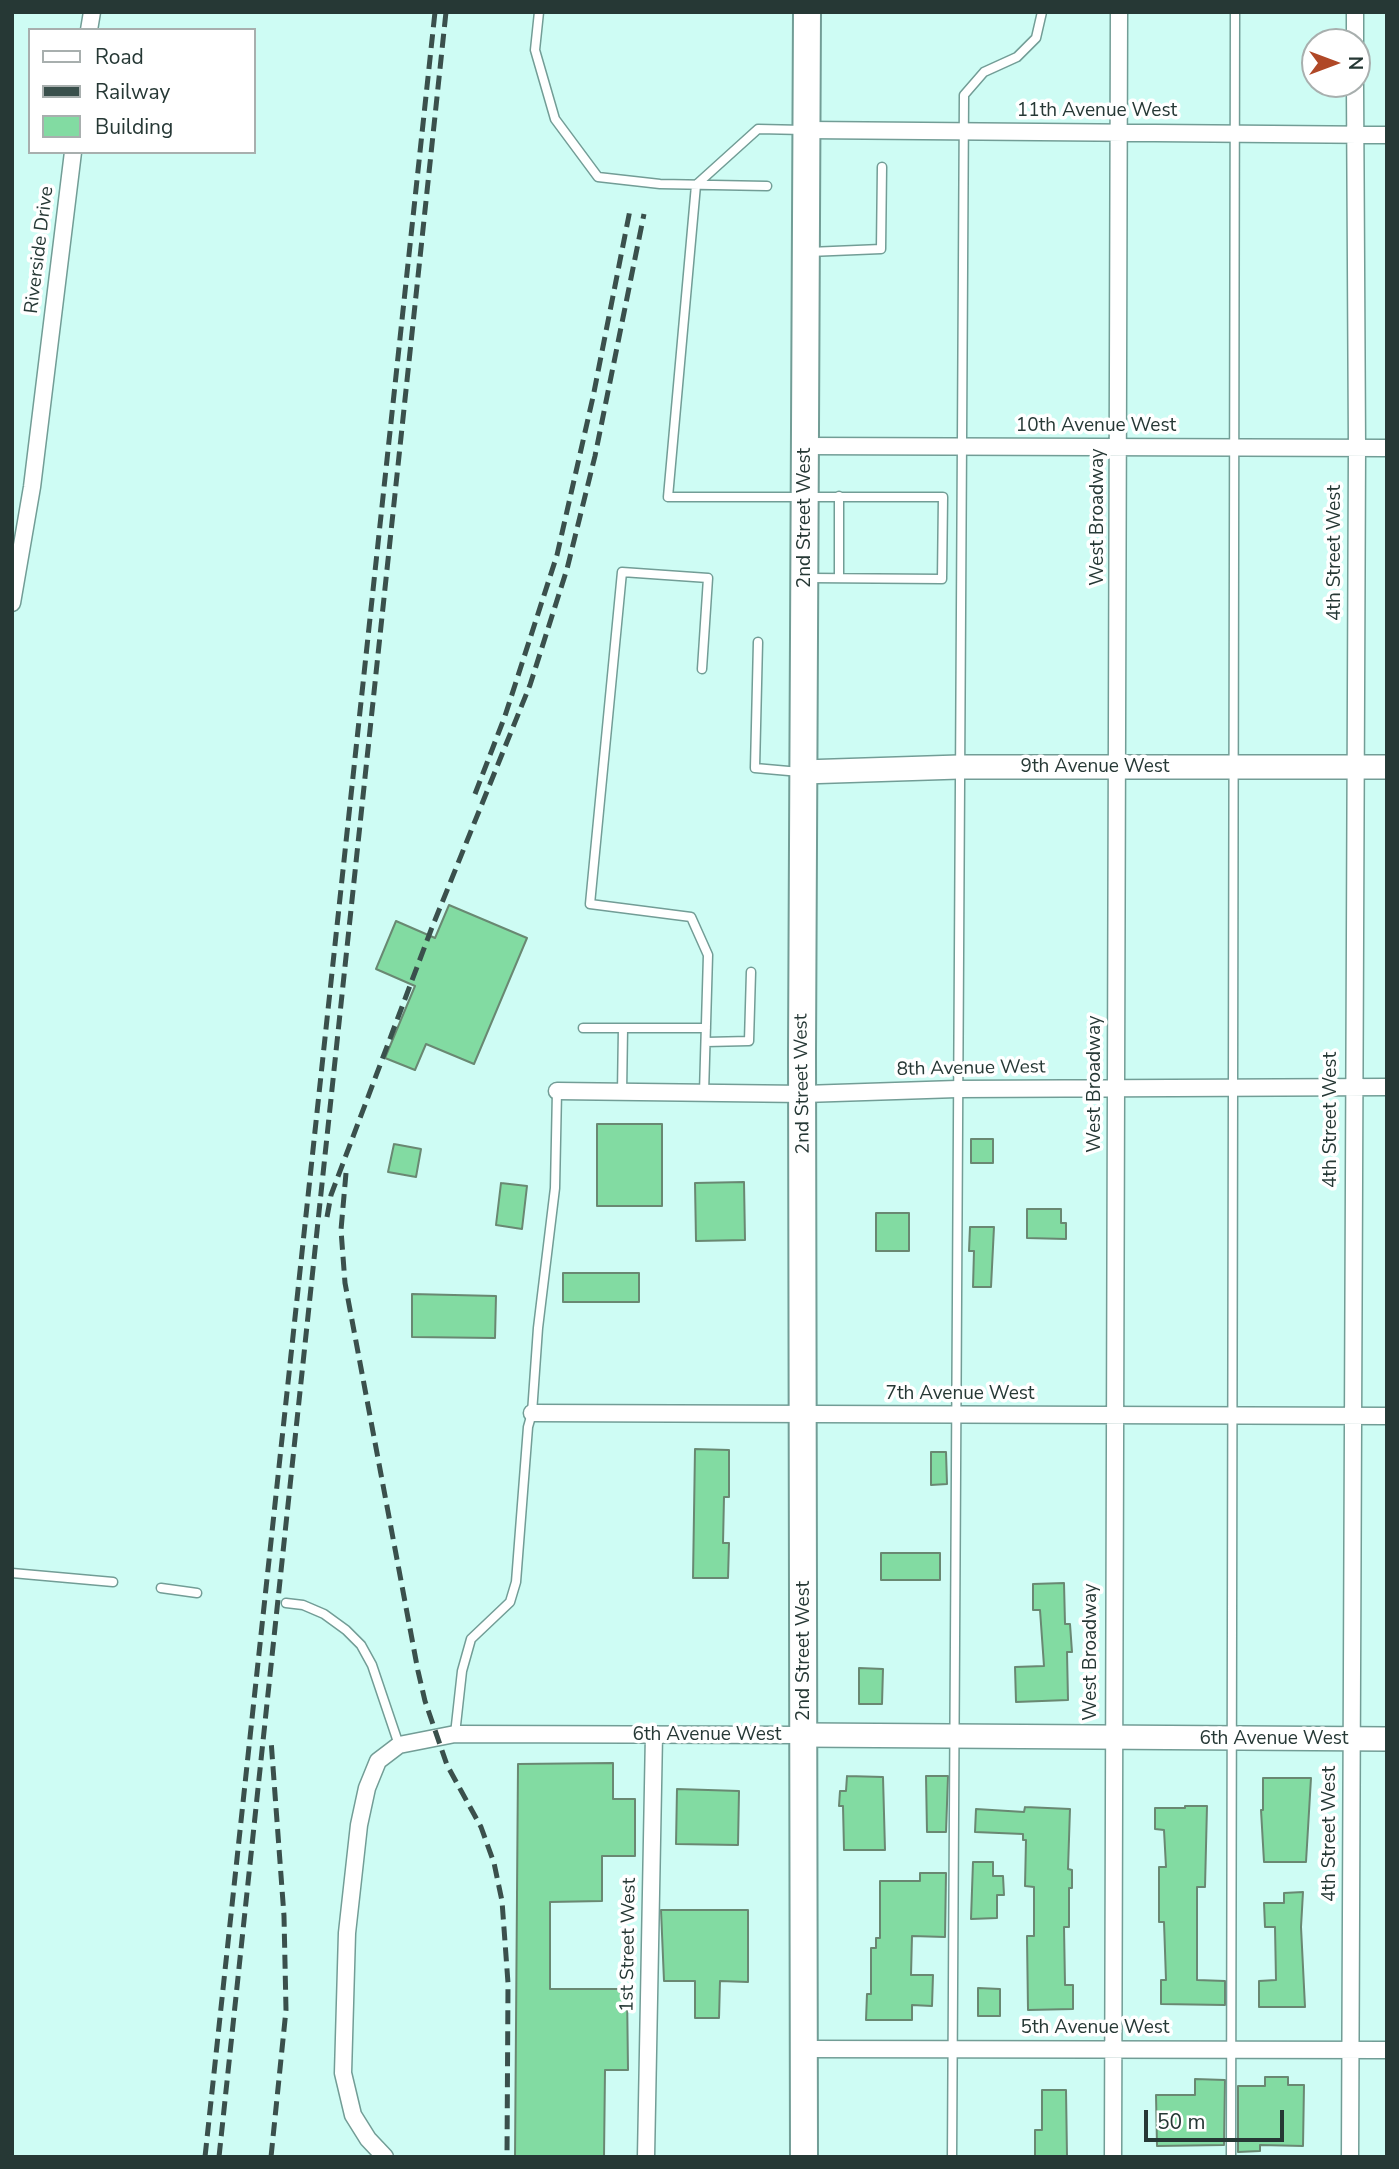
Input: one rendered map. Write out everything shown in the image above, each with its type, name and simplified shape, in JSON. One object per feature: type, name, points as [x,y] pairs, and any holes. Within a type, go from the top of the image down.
[{"type":"main road","name":"2nd Street West","points":[[804,2157],[803,772],[807,12]]},
{"type":"street","name":"West Broadway","points":[[1112,2157],[1119,12]]},
{"type":"street","name":"4th Street West","points":[[1350,2157],[1355,98]]},
{"type":"street","name":"11th Avenue West","points":[[807,130],[1387,135]]},
{"type":"street","name":"Riverside Drive","points":[[12,603],[32,486],[73,154]]},
{"type":"street","name":"10th Avenue West","points":[[806,446],[1387,448]]},
{"type":"street","name":"9th Avenue West","points":[[803,772],[959,767],[1387,767]]},
{"type":"street","name":"8th Avenue West","points":[[557,1091],[804,1094],[957,1089],[1387,1087]]},
{"type":"street","name":"7th Avenue West","points":[[532,1413],[1387,1416]]},
{"type":"street","name":"6th Avenue West","points":[[399,1745],[455,1734],[1387,1739]]},
{"type":"street","name":"1st Street West","points":[[646,2157],[654,1734]]},
{"type":"street","points":[[385,2157],[368,2139],[353,2115],[343,2073],[347,1933],[367,1788],[378,1761],[399,1745]]},
{"type":"street","name":"5th Avenue West","points":[[804,2049],[1387,2050]]},
{"type":"lane","points":[[539,12],[535,50],[555,119],[598,177],[660,184],[767,186]]},
{"type":"lane","points":[[952,2157],[964,95],[984,72],[1017,57],[1036,38],[1042,12]]},
{"type":"lane","points":[[1231,2157],[1236,1087],[1235,12]]},
{"type":"lane","points":[[804,578],[942,579],[943,497],[667,497],[696,185],[758,129],[807,130]]},
{"type":"lane","points":[[806,252],[880,249],[882,167]]},
{"type":"lane","points":[[839,496],[839,578]]},
{"type":"lane","points":[[702,669],[708,578],[622,572],[590,904],[691,917],[708,955],[704,1093]]},
{"type":"lane","points":[[758,642],[755,768],[803,772]]},
{"type":"lane","points":[[706,1042],[750,1041],[751,972]]},
{"type":"lane","points":[[583,1028],[706,1028]]},
{"type":"lane","points":[[622,1093],[623,1028]]},
{"type":"lane","points":[[455,1734],[462,1671],[471,1639],[510,1602],[516,1583],[539,1315],[555,1188],[557,1091]]},
{"type":"lane","points":[[12,1573],[113,1582]]},
{"type":"lane","points":[[161,1588],[197,1592]]},
{"type":"lane","points":[[286,1603],[303,1605],[324,1614],[361,1645],[372,1665],[399,1745]]},
{"type":"building","points":[[449,905],[527,938],[474,1064],[426,1044],[415,1070],[385,1058],[415,986],[376,969],[396,921],[435,938]]},
{"type":"building","points":[[597,1124],[662,1124],[662,1206],[597,1206]]},
{"type":"building","points":[[971,1139],[993,1139],[993,1163],[971,1163]]},
{"type":"building","points":[[394,1144],[421,1149],[416,1177],[388,1172]]},
{"type":"building","points":[[744,1182],[745,1240],[696,1241],[695,1183]]},
{"type":"building","points":[[501,1183],[527,1186],[522,1229],[496,1225]]},
{"type":"building","points":[[1027,1209],[1061,1209],[1061,1223],[1066,1223],[1066,1239],[1027,1238]]},
{"type":"building","points":[[876,1213],[909,1213],[909,1251],[876,1251]]},
{"type":"building","points":[[970,1227],[994,1227],[991,1287],[973,1287],[974,1251],[969,1251]]},
{"type":"building","points":[[563,1273],[639,1273],[639,1302],[563,1302]]},
{"type":"building","points":[[412,1294],[496,1296],[495,1338],[412,1337]]},
{"type":"building","points":[[695,1449],[729,1450],[729,1497],[724,1497],[723,1543],[729,1543],[728,1578],[693,1578]]},
{"type":"building","points":[[931,1452],[946,1452],[947,1484],[931,1485]]},
{"type":"building","points":[[881,1553],[940,1553],[940,1580],[881,1580]]},
{"type":"building","points":[[1064,1583],[1065,1624],[1070,1624],[1072,1652],[1067,1652],[1068,1700],[1016,1702],[1015,1667],[1044,1666],[1040,1610],[1033,1610],[1033,1584]]},
{"type":"building","points":[[859,1668],[883,1669],[882,1704],[859,1704]]},
{"type":"building","points":[[613,1763],[613,1799],[635,1799],[635,1856],[602,1856],[602,1901],[550,1902],[550,1989],[627,1989],[628,2070],[605,2070],[604,2157],[515,2157],[518,1764]]},
{"type":"building","points":[[847,1776],[883,1777],[885,1850],[844,1850],[843,1806],[839,1806],[840,1791],[846,1791]]},
{"type":"building","points":[[926,1776],[948,1776],[946,1832],[927,1832]]},
{"type":"building","points":[[1263,1778],[1311,1778],[1306,1862],[1264,1862],[1261,1810]]},
{"type":"building","points":[[677,1789],[739,1791],[738,1845],[676,1844]]},
{"type":"building","points":[[1207,1806],[1205,1887],[1197,1887],[1197,1980],[1225,1981],[1225,2005],[1161,2004],[1161,1980],[1166,1980],[1164,1922],[1159,1922],[1159,1867],[1166,1867],[1164,1830],[1155,1829],[1155,1808]]},
{"type":"building","points":[[1025,1807],[1070,1809],[1068,1869],[1072,1870],[1072,1888],[1069,1888],[1069,1927],[1064,1927],[1065,1985],[1073,1985],[1073,2009],[1028,2010],[1027,1936],[1034,1936],[1034,1887],[1025,1886],[1026,1840],[1023,1840],[1023,1834],[975,1832],[976,1809],[1024,1812]]},
{"type":"building","points":[[973,1862],[993,1862],[993,1876],[1003,1876],[1004,1895],[997,1895],[997,1918],[971,1919]]},
{"type":"building","points":[[920,1873],[946,1873],[945,1937],[912,1936],[911,1975],[933,1975],[932,2006],[912,2005],[912,2020],[866,2020],[867,1994],[871,1994],[871,1948],[876,1948],[876,1938],[880,1938],[880,1881],[920,1881]]},
{"type":"building","points":[[1303,1892],[1301,1927],[1305,2007],[1259,2007],[1259,1981],[1276,1980],[1275,1927],[1265,1927],[1264,1903],[1284,1903],[1284,1893]]},
{"type":"building","points":[[661,1910],[748,1910],[748,1982],[720,1981],[719,2018],[695,2018],[695,1981],[664,1981]]},
{"type":"building","points":[[978,1988],[1000,1989],[1000,2016],[978,2016]]},
{"type":"building","points":[[1265,2077],[1288,2077],[1288,2085],[1304,2085],[1303,2146],[1260,2145],[1260,2151],[1238,2152],[1238,2086],[1265,2086]]},
{"type":"building","points":[[1195,2079],[1225,2080],[1224,2145],[1157,2146],[1156,2095],[1195,2095]]},
{"type":"building","points":[[1042,2090],[1066,2090],[1067,2156],[1035,2156],[1035,2130],[1042,2130]]},
{"type":"railway","points":[[205,2157],[435,12]]},
{"type":"railway","points":[[219,2157],[446,12]]},
{"type":"railway","points":[[475,794],[505,716],[557,555],[593,397],[630,210]]},
{"type":"railway","points":[[327,1217],[331,1195],[431,930],[530,685],[567,569],[595,456],[644,214]]},
{"type":"railway","points":[[346,1173],[341,1230],[345,1283],[418,1671],[425,1701],[447,1765],[481,1827],[494,1863],[502,1901],[508,1983],[507,2157]]},
{"type":"railway","points":[[271,1740],[284,1916],[286,2010],[271,2157]]}]
